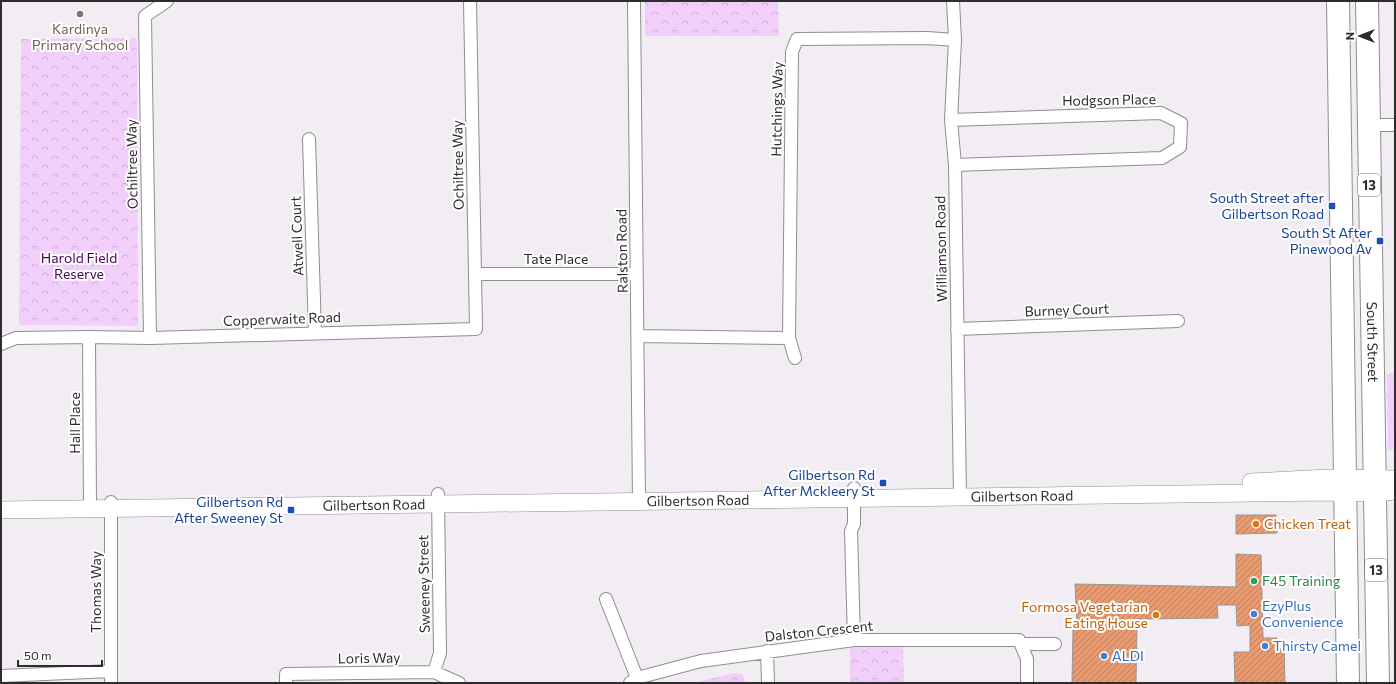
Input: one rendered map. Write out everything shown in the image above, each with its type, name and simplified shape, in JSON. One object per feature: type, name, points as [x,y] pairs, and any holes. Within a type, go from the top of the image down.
[{"type":"highway","name":"South Street","points":[[1338,1],[1348,683]]},
{"type":"highway","name":"South Street","points":[[1367,1],[1368,126],[1385,485],[1378,683]]},
{"type":"street","name":"Ochiltree Way","points":[[150,338],[145,16],[167,1]]},
{"type":"street","name":"Ochiltree Way","points":[[470,1],[476,329]]},
{"type":"street","name":"Ralston Road","points":[[634,1],[639,496]]},
{"type":"street","name":"Williamson Road","points":[[953,1],[955,40],[951,120],[955,165],[960,492]]},
{"type":"street","name":"Hutchings Way","points":[[795,358],[789,338],[792,52],[797,39],[927,38],[955,40]]},
{"type":"street","name":"Hodgson Place","points":[[951,120],[1161,113],[1181,123],[1180,147],[1162,158],[955,165]]},
{"type":"street","points":[[1368,126],[1395,125]]},
{"type":"street","name":"Atwell Court","points":[[309,139],[316,333]]},
{"type":"street","name":"Tate Place","points":[[476,274],[636,274]]},
{"type":"street","name":"Burney Court","points":[[957,329],[1178,321]]},
{"type":"street","name":"Copperwaite Road","points":[[1,344],[16,338],[89,336],[150,338],[476,329]]},
{"type":"street","name":"Hall Place","points":[[89,336],[90,504]]},
{"type":"street","points":[[638,336],[789,338]]},
{"type":"street","name":"Gilbertson Road","points":[[1,501],[111,504],[438,498],[960,492],[1215,483],[1345,486],[1385,485]]},
{"type":"street","points":[[850,493],[854,524],[851,531],[854,640]]},
{"type":"street","name":"Sweeney Street","points":[[434,672],[440,653],[438,498]]},
{"type":"street","name":"Gilbertson Road","points":[[1,510],[90,504]]},
{"type":"street","name":"Thomas Way","points":[[111,504],[111,677]]},
{"type":"street","points":[[606,599],[634,680]]},
{"type":"street","name":"Dalston Crescent","points":[[634,680],[701,661],[767,650],[854,640],[1019,640],[1021,644]]},
{"type":"street","points":[[1027,683],[1027,659],[1021,644],[1055,644]]},
{"type":"street","points":[[767,650],[768,683]]},
{"type":"street","name":"Loris Way","points":[[286,683],[286,674],[434,672],[459,683]]},
{"type":"street","points":[[1,676],[111,677]]},
{"type":"green space","points":[[645,1],[778,1],[779,36],[645,36]]},
{"type":"green space","name":"Harold Field Reserve","points":[[137,38],[138,326],[19,325],[21,39]]},
{"type":"green space","points":[[1393,372],[1395,374],[1393,450],[1388,450],[1387,375]]},
{"type":"green space","points":[[903,644],[904,683],[850,683],[850,646]]},
{"type":"green space","points":[[733,673],[742,674],[746,683],[694,683]]},
{"type":"building","name":"Chicken Treat","points":[[1236,515],[1276,515],[1277,533],[1236,534]]},
{"type":"building","points":[[1236,554],[1261,555],[1263,638],[1277,638],[1277,649],[1284,649],[1285,683],[1235,683],[1234,652],[1250,652],[1250,625],[1237,626],[1236,605],[1217,605],[1218,618],[1141,619],[1137,626],[1136,683],[1072,683],[1073,630],[1077,626],[1075,584],[1236,587]]},
{"type":"place","name":"Kardinya Primary School","points":[[80,14]]},
{"type":"place","name":"South Street after Gilbertson Road","points":[[1332,206]]},
{"type":"place","name":"South St After Pinewood Av","points":[[1380,241]]},
{"type":"place","name":"Gilbertson Rd After Mckleery St","points":[[883,483]]},
{"type":"place","name":"Gilbertson Rd After Sweeney St","points":[[291,510]]},
{"type":"place","name":"Chicken Treat","points":[[1256,524]]},
{"type":"place","name":"F45 Training","points":[[1254,581]]},
{"type":"place","name":"EzyPlus Convenience","points":[[1254,614]]},
{"type":"place","name":"Formosa Vegetarian Eating House","points":[[1156,615]]},
{"type":"place","name":"Thirsty Camel","points":[[1265,646]]},
{"type":"place","name":"ALDI","points":[[1104,656]]}]
